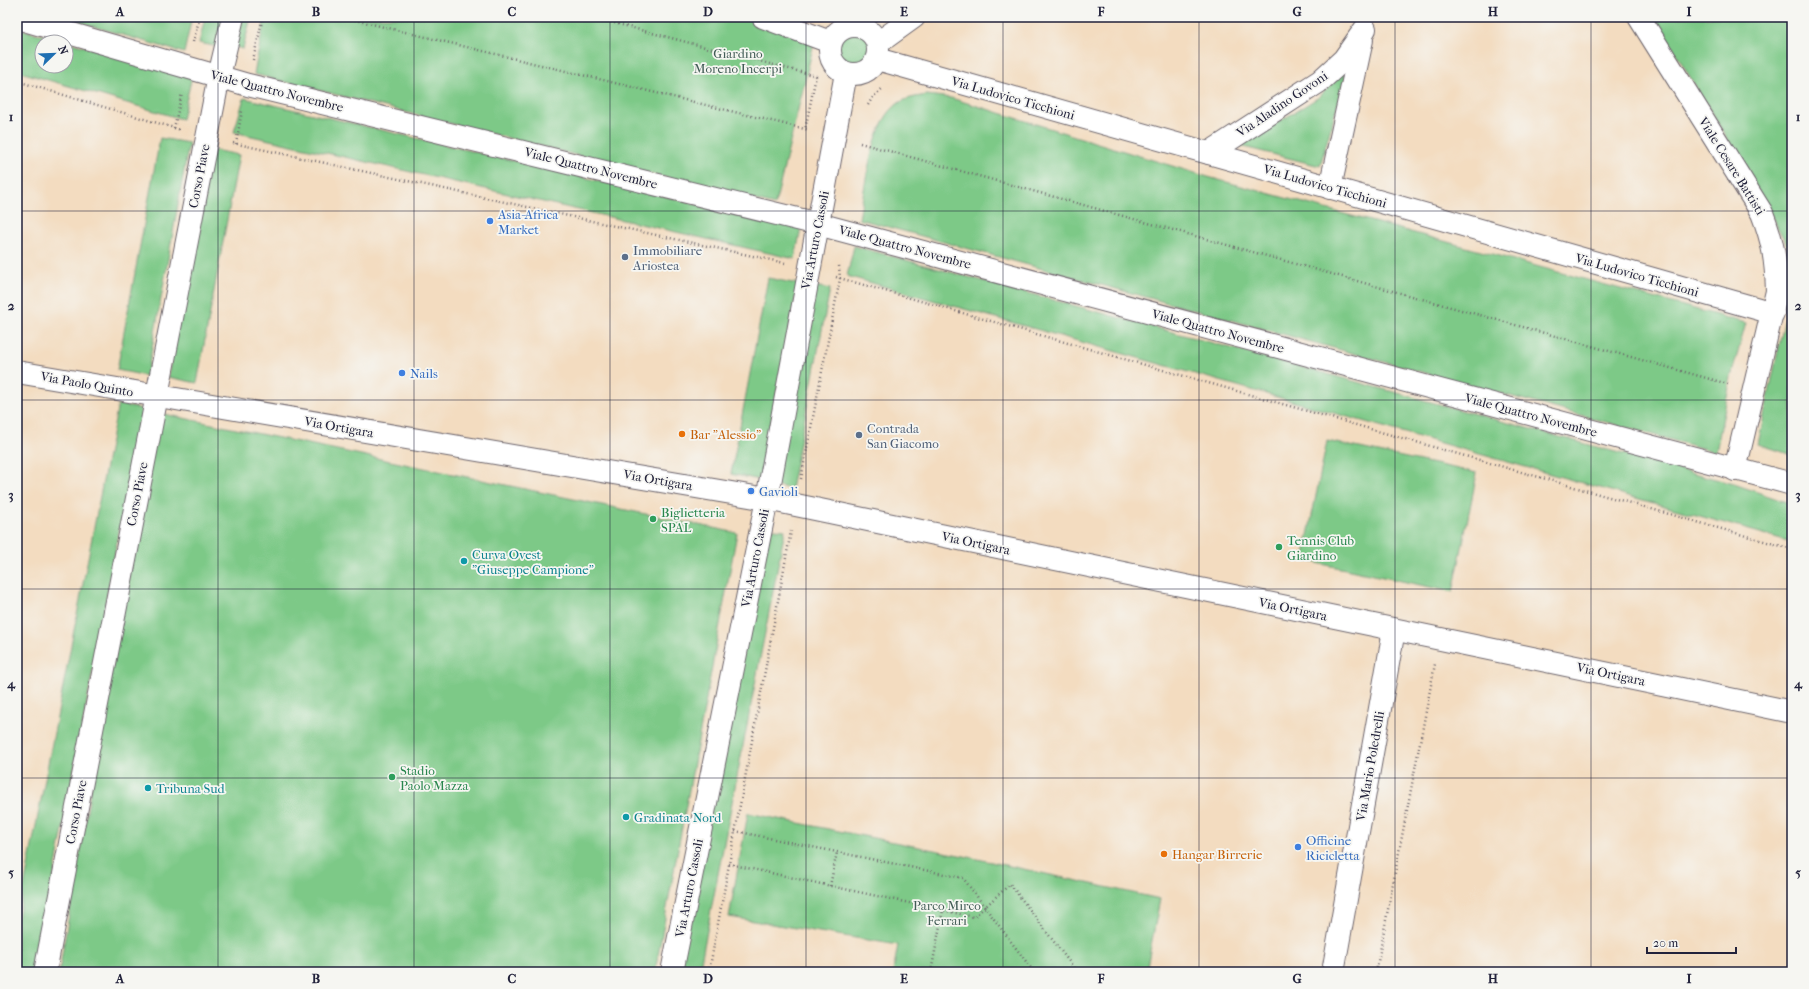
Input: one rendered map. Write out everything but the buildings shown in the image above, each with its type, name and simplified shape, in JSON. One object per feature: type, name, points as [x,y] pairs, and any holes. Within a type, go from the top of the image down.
[{"type":"street","name":"Corso Piave","points":[[45,972],[156,396],[219,76],[233,17]]},
{"type":"street","points":[[763,17],[836,30],[848,26],[862,26],[872,32],[877,51]]},
{"type":"street","points":[[836,30],[829,51],[834,64],[846,73],[862,73],[872,66],[877,51],[914,17]]},
{"type":"street","name":"Viale Cesare Battisti","points":[[1639,17],[1762,213],[1772,239],[1776,266],[1777,291],[1735,470]]},
{"type":"street","name":"Viale Quattro Novembre","points":[[17,18],[219,76],[828,226],[1735,470],[1792,484]]},
{"type":"street","name":"Via Aladino Govoni","points":[[1209,153],[1320,81],[1344,59],[1366,23]]},
{"type":"street","name":"Via Aladino Govoni","points":[[1330,188],[1366,23]]},
{"type":"street","name":"Via Ludovico Ticchioni","points":[[877,51],[898,65],[1773,313]]},
{"type":"street","name":"Via Arturo Cassoli","points":[[672,972],[767,499],[810,269],[828,226],[834,136],[846,73]]},
{"type":"street","name":"Via Paolo Quinto","points":[[17,372],[156,396]]},
{"type":"street","name":"Via Ortigara","points":[[156,396],[767,499],[1792,712]]},
{"type":"street","name":"Via Mario Poledrelli","points":[[1333,972],[1394,630]]},
{"type":"path","points":[[343,17],[834,136],[1754,391]]},
{"type":"path","points":[[591,17],[816,76],[805,130]]},
{"type":"path","points":[[866,109],[873,96],[894,79],[898,65]]},
{"type":"path","points":[[17,80],[174,128]]},
{"type":"path","points":[[207,137],[810,269],[840,279],[1792,549]]},
{"type":"path","points":[[708,972],[840,279],[828,226]]},
{"type":"path","points":[[1376,972],[1440,639]]},
{"type":"path","points":[[735,831],[963,878],[1034,972]]},
{"type":"path","points":[[830,886],[837,852]]},
{"type":"path","points":[[729,864],[974,917],[1010,884],[1077,972]]},
{"type":"path","points":[[930,972],[943,910]]},
{"type":"green space","points":[[62,17],[192,17],[184,53]]},
{"type":"green space","points":[[205,17],[225,17],[219,47],[199,43]]},
{"type":"green space","points":[[239,17],[251,17],[243,49],[232,46]]},
{"type":"green space","name":"Giardino Moreno Incerpi","points":[[265,17],[746,17],[814,43],[775,205],[254,74]]},
{"type":"green space","points":[[1654,17],[1792,17],[1792,254],[1750,177]]},
{"type":"green space","points":[[17,28],[39,34],[34,34],[34,74],[74,74],[74,44],[192,76],[182,119],[17,71]]},
{"type":"green space","points":[[857,32],[866,37],[870,42],[870,56],[866,61],[861,65],[851,66],[847,65],[838,56],[837,46],[838,42],[847,33]]},
{"type":"green space","points":[[1348,67],[1320,166],[1240,146],[1319,97]]},
{"type":"green space","points":[[927,95],[951,98],[1208,177],[1746,323],[1731,377],[1716,452],[859,219],[870,159],[880,128],[887,116],[898,103],[910,98]]},
{"type":"green space","points":[[244,98],[801,228],[795,259],[234,132]]},
{"type":"green space","points":[[160,138],[189,143],[147,376],[117,370]]},
{"type":"green space","points":[[209,149],[239,155],[197,383],[168,377]]},
{"type":"green space","points":[[854,246],[1734,484],[1792,504],[1792,542],[847,276]]},
{"type":"green space","points":[[768,278],[798,284],[760,480],[731,474]]},
{"type":"green space","points":[[814,286],[830,289],[791,489],[775,485]]},
{"type":"green space","points":[[1792,313],[1792,455],[1758,444],[1785,318]]},
{"type":"green space","points":[[118,404],[142,409],[36,972],[17,972],[17,923]]},
{"type":"green space","name":"Stadio Paolo Mazza","points":[[159,413],[737,533],[655,972],[59,972],[127,582]]},
{"type":"green space","points":[[1327,441],[1477,473],[1453,592],[1303,560]]},
{"type":"green space","points":[[765,528],[785,530],[699,972],[678,972]]},
{"type":"green space","name":"Parco Mirco Ferrari","points":[[748,813],[964,856],[1160,899],[1146,972],[893,972],[898,945],[729,917]]},
{"type":"place","name":"Asia-Africa Market","points":[[490,221]]},
{"type":"place","name":"Immobiliare Ariostea","points":[[625,257]]},
{"type":"place","name":"Nails","points":[[402,373]]},
{"type":"place","name":"Bar \"Alessio\"","points":[[682,434]]},
{"type":"place","name":"Contrada San Giacomo","points":[[859,435]]},
{"type":"place","name":"Gavioli","points":[[751,491]]},
{"type":"place","name":"Biglietteria SPAL","points":[[653,519]]},
{"type":"place","name":"Tennis Club Giardino","points":[[1279,547]]},
{"type":"place","name":"Curva Ovest \"Giuseppe Campione\"","points":[[464,561]]},
{"type":"place","name":"Stadio Paolo Mazza","points":[[392,777]]},
{"type":"place","name":"Tribuna Sud","points":[[148,788]]},
{"type":"place","name":"Gradinata Nord","points":[[626,817]]},
{"type":"place","name":"Officine Ricicletta","points":[[1298,847]]},
{"type":"place","name":"Hangar Birrerie","points":[[1164,854]]}]
